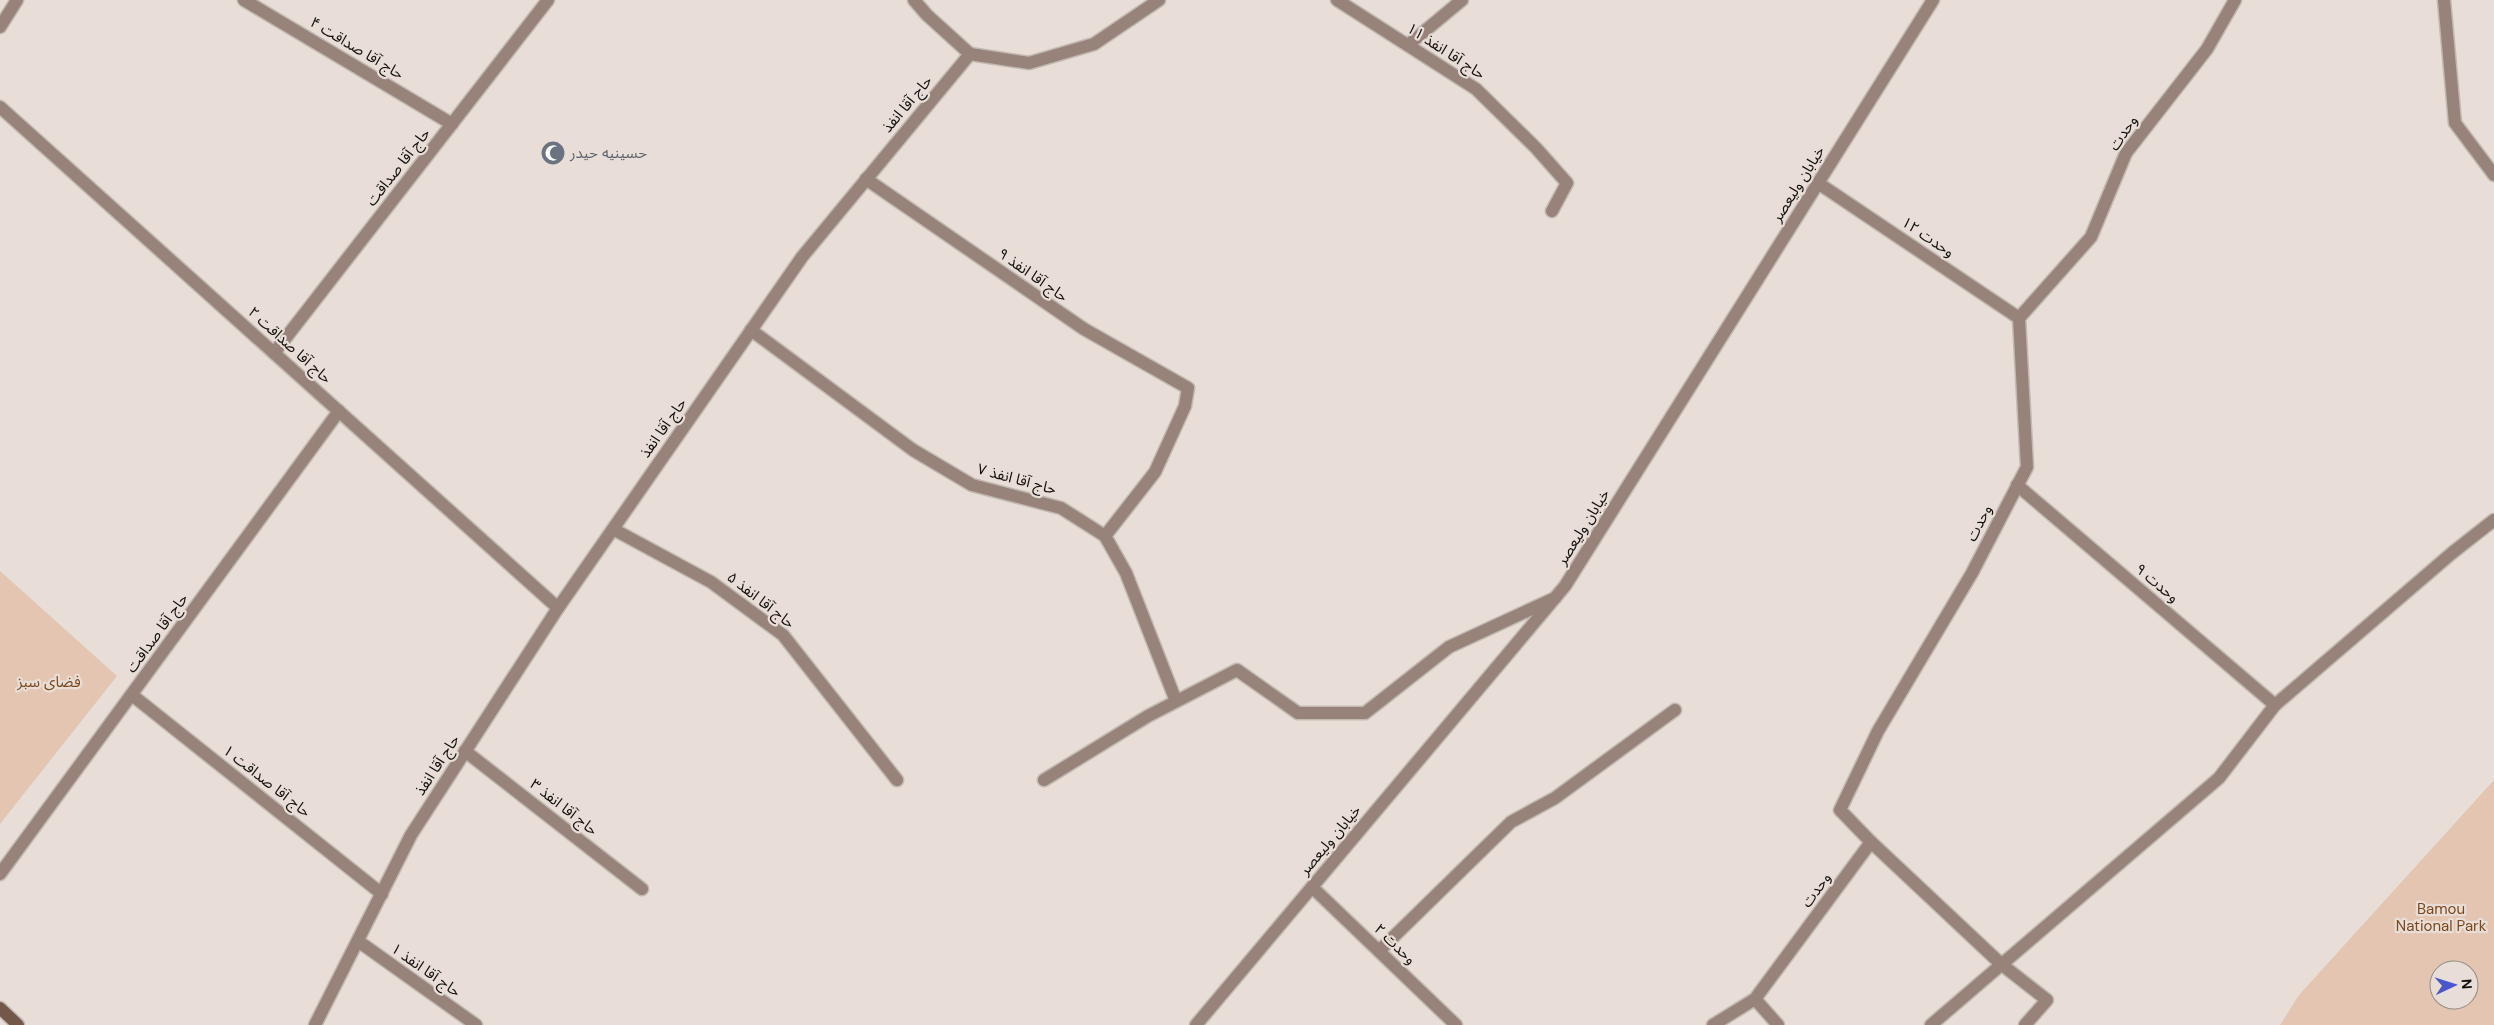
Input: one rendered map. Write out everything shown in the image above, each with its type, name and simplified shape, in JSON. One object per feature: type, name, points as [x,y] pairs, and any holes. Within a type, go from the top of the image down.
[{"type":"main road","points":[[0,1008],[18,1025]]},
{"type":"street","name":"حاج آقا صداقت ۴","points":[[244,0],[452,124]]},
{"type":"street","name":"حاج آقا صداقت","points":[[274,353],[548,0]]},
{"type":"street","points":[[914,0],[927,15],[970,54],[1029,63],[1094,44],[1159,0]]},
{"type":"street","name":"حاج آقا انفذ ۱۱","points":[[1337,0],[1476,90],[1536,148],[1567,183],[1552,210]]},
{"type":"street","points":[[1408,45],[1462,0]]},
{"type":"street","name":"خیابان ولیعصر","points":[[1196,1025],[1571,577],[1933,0]]},
{"type":"street","name":"وحدت","points":[[1713,1025],[1756,999],[1871,842],[1840,810],[1878,731],[1972,573],[2027,467],[2019,318],[2091,237],[2126,153],[2206,49],[2235,0]]},
{"type":"street","points":[[2444,0],[2455,123],[2494,176]]},
{"type":"street","points":[[0,27],[14,1]]},
{"type":"street","name":"حاج آقا انفذ","points":[[315,1025],[412,835],[558,608],[802,257],[970,54]]},
{"type":"street","name":"حاج آقا صداقت ۲","points":[[0,106],[558,608]]},
{"type":"street","name":"حاج آقا انفذ ۹","points":[[866,179],[1084,329],[1188,388],[1185,406],[1155,472],[1105,536]]},
{"type":"street","name":"وحدت ۱۲","points":[[1818,183],[2019,318]]},
{"type":"street","name":"حاج آقا انفذ ۷","points":[[751,330],[922,455],[972,485],[1062,508],[1105,536],[1126,573],[1176,702]]},
{"type":"street","name":"حاج آقا صداقت","points":[[0,874],[339,411]]},
{"type":"street","name":"وحدت ۹","points":[[2017,485],[2276,705]]},
{"type":"street","points":[[1931,1025],[2219,778],[2276,705],[2452,552],[2494,520]]},
{"type":"street","name":"حاج آقا انفذ ۵","points":[[613,529],[711,582],[783,635],[897,780]]},
{"type":"street","points":[[1044,780],[1148,716],[1237,670],[1298,713],[1366,713],[1449,647],[1555,598]]},
{"type":"street","name":"حاج آقا صداقت ۱","points":[[132,695],[382,894]]},
{"type":"street","points":[[1379,951],[1511,822],[1555,798],[1675,710]]},
{"type":"street","name":"حاج آقا انفذ ۳","points":[[466,751],[642,889]]},
{"type":"street","points":[[1871,842],[2001,964],[2047,1000],[2025,1025]]},
{"type":"street","name":"وحدت ۲","points":[[1312,887],[1456,1025]]},
{"type":"street","name":"حاج آقا انفذ ۱","points":[[358,941],[476,1025]]},
{"type":"street","points":[[1756,999],[1778,1025]]},
{"type":"green space","name":"فضای سبز","points":[[0,571],[117,676],[0,824]]},
{"type":"green space","name":"Bamou National Park","points":[[2494,780],[2494,1025],[2280,1025],[2299,995]]},
{"type":"place","name":"حسینیه حیدر","points":[[553,153]]}]
